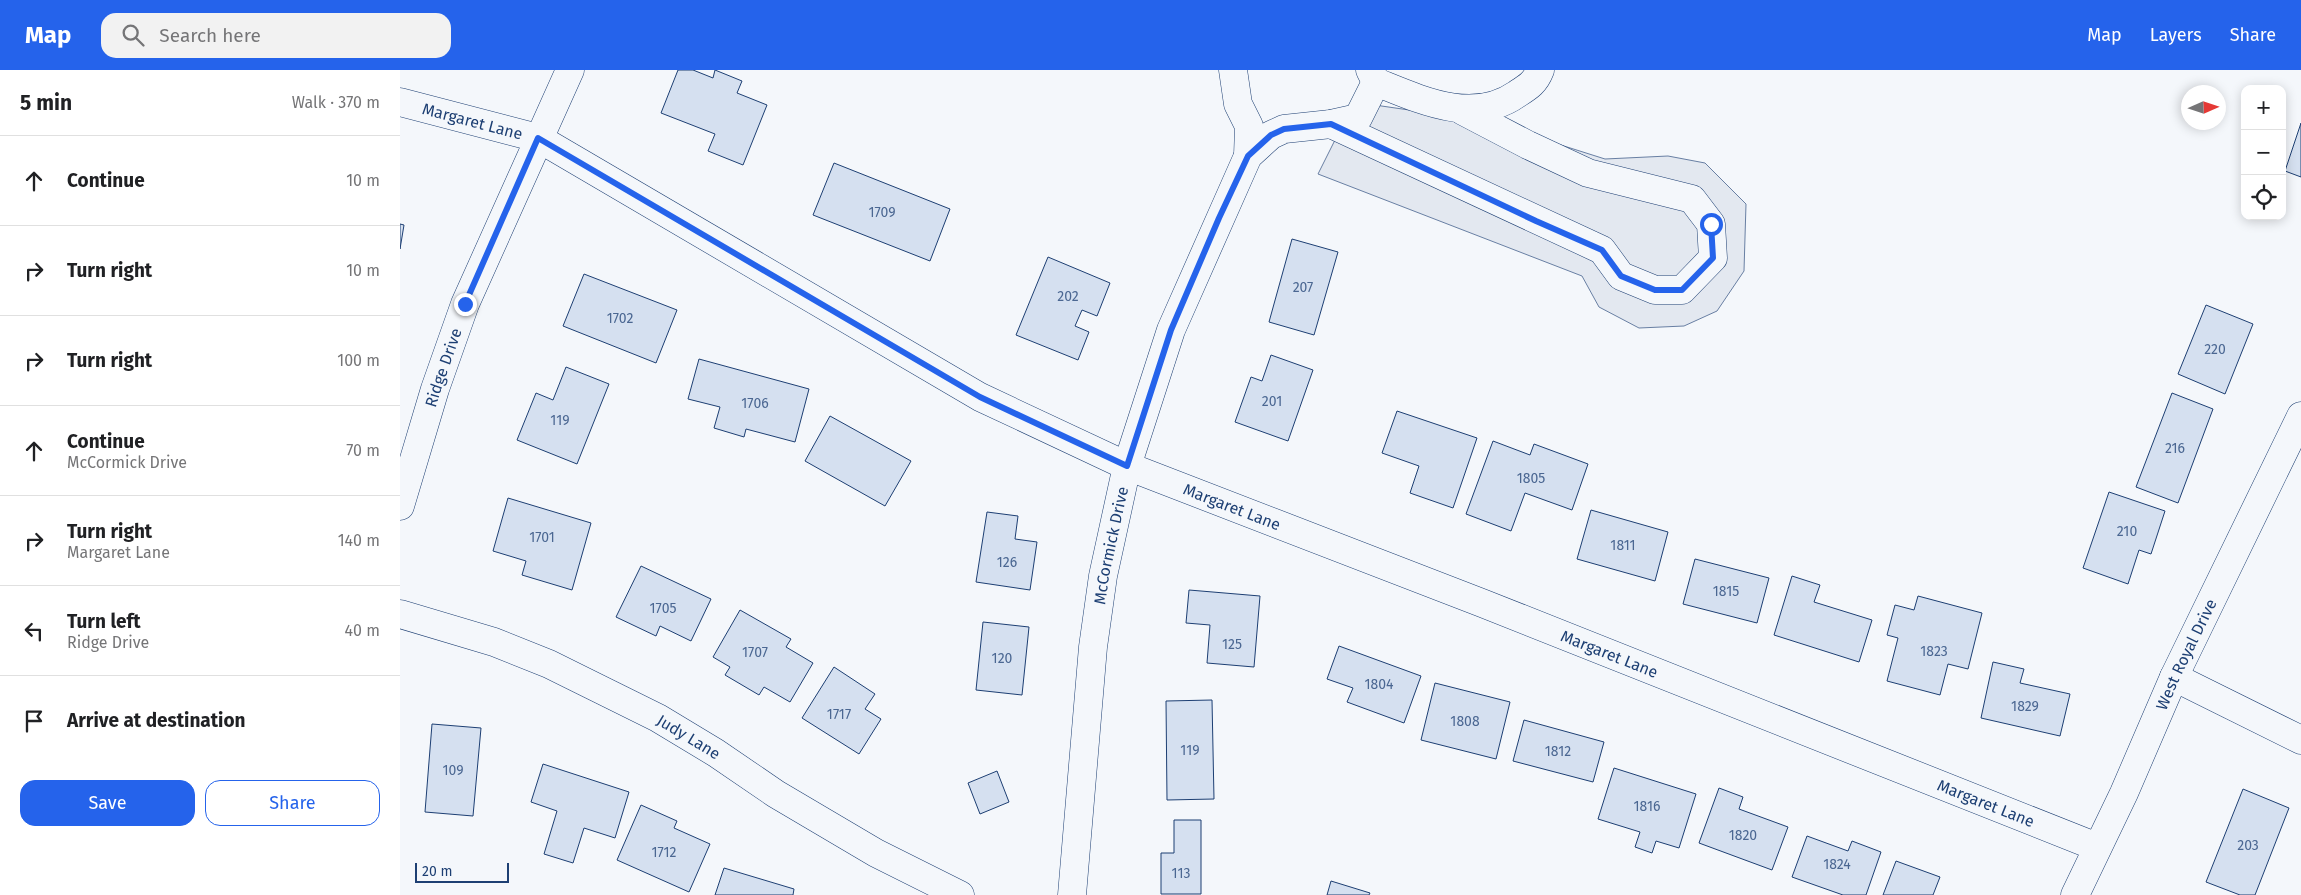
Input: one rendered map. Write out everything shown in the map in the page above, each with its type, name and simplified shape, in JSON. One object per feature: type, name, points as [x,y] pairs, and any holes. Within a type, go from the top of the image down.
[{"type":"street","name":"Ridge Drive","points":[[400,506],[435,389],[465,304],[570,70]]},
{"type":"street","points":[[1233,70],[1238,104],[1250,126],[1248,156]]},
{"type":"street","points":[[1463,111],[1504,104],[1536,82],[1540,70]]},
{"type":"street","points":[[1248,156],[1271,135],[1284,129],[1331,124],[1358,118],[1373,76],[1410,96],[1463,111],[1528,146],[1588,173],[1692,199],[1711,224],[1713,258],[1682,290],[1655,290],[1621,276],[1602,250],[1536,221],[1331,124]]},
{"type":"street","name":"Margaret Lane","points":[[400,102],[538,138],[980,397],[1127,466],[1482,603],[2097,847]]},
{"type":"street","name":"McCormick Drive","points":[[1072,895],[1094,648],[1103,576],[1127,466],[1171,330],[1248,156]]},
{"type":"street","name":"West Royal Drive","points":[[2075,895],[2124,793],[2174,677],[2301,416]]},
{"type":"street","name":"Judy Lane","points":[[400,614],[503,646],[549,664],[650,714],[716,753],[776,794],[876,854],[960,895]]},
{"type":"street","points":[[2174,677],[2301,740]]},
{"type":"shaded area","points":[[1354,102],[1485,121],[1605,159],[1668,156],[1705,163],[1746,204],[1744,271],[1717,311],[1684,326],[1639,328],[1599,307],[1582,276],[1318,174]]},
{"type":"building","points":[[678,70],[693,70],[713,78],[715,70],[742,81],[737,93],[767,105],[743,165],[708,151],[715,134],[661,113]]},
{"type":"building","points":[[2301,123],[2301,177],[2286,171]]},
{"type":"building","points":[[834,163],[950,209],[930,261],[813,215]]},
{"type":"building","points":[[400,224],[404,225],[400,249]]},
{"type":"building","points":[[1292,239],[1338,252],[1314,335],[1269,322]]},
{"type":"building","points":[[1048,257],[1110,283],[1097,316],[1082,310],[1075,326],[1089,332],[1078,360],[1016,335]]},
{"type":"building","points":[[584,274],[677,310],[656,363],[563,326]]},
{"type":"building","points":[[2206,305],[2253,324],[2225,394],[2178,374]]},
{"type":"building","points":[[1271,355],[1313,370],[1288,441],[1235,422],[1251,377],[1262,381]]},
{"type":"building","points":[[699,359],[809,389],[795,442],[746,429],[744,437],[714,428],[720,407],[688,399]]},
{"type":"building","points":[[566,367],[609,384],[577,464],[517,440],[536,393],[553,400]]},
{"type":"building","points":[[2172,393],[2213,409],[2178,503],[2136,487]]},
{"type":"building","points":[[1397,411],[1477,438],[1453,508],[1410,493],[1419,466],[1382,453]]},
{"type":"building","points":[[830,416],[911,461],[885,506],[805,461]]},
{"type":"building","points":[[1493,441],[1530,455],[1534,444],[1588,464],[1572,510],[1525,493],[1511,531],[1466,514]]},
{"type":"building","points":[[2109,492],[2165,511],[2151,554],[2139,550],[2128,584],[2083,568]]},
{"type":"building","points":[[508,498],[591,523],[572,590],[522,575],[526,561],[493,551]]},
{"type":"building","points":[[1591,510],[1668,532],[1655,581],[1577,559]]},
{"type":"building","points":[[987,512],[1018,516],[1015,539],[1037,542],[1030,590],[976,582]]},
{"type":"building","points":[[1695,559],[1769,578],[1757,623],[1683,604]]},
{"type":"building","points":[[641,566],[711,599],[691,641],[660,626],[656,636],[616,617]]},
{"type":"building","points":[[1792,576],[1820,585],[1814,602],[1872,620],[1859,662],[1774,635]]},
{"type":"building","points":[[1189,590],[1260,596],[1254,667],[1207,663],[1210,625],[1186,623]]},
{"type":"building","points":[[1918,596],[1982,613],[1968,669],[1948,664],[1940,695],[1887,681],[1898,638],[1887,635],[1895,605],[1914,610]]},
{"type":"building","points":[[740,610],[791,639],[786,647],[813,663],[790,702],[764,687],[759,695],[725,675],[730,667],[713,657]]},
{"type":"building","points":[[983,622],[1029,627],[1022,695],[976,690]]},
{"type":"building","points":[[1339,646],[1421,676],[1404,723],[1347,702],[1353,688],[1327,679]]},
{"type":"building","points":[[1993,662],[2024,669],[2020,683],[2070,694],[2060,736],[1981,718]]},
{"type":"building","points":[[834,667],[875,694],[865,709],[881,719],[859,754],[802,718]]},
{"type":"building","points":[[1435,683],[1510,702],[1496,759],[1421,740]]},
{"type":"building","points":[[1212,700],[1214,799],[1167,800],[1166,701]]},
{"type":"building","points":[[1524,720],[1604,742],[1593,782],[1513,761]]},
{"type":"building","points":[[432,724],[481,728],[473,816],[425,812]]},
{"type":"building","points":[[543,764],[629,792],[615,838],[584,828],[573,863],[544,854],[557,811],[531,802]]},
{"type":"building","points":[[1614,768],[1696,794],[1679,848],[1656,841],[1652,853],[1635,847],[1640,832],[1598,819]]},
{"type":"building","points":[[997,771],[1009,802],[980,814],[968,783]]},
{"type":"building","points":[[1719,788],[1743,797],[1739,809],[1788,827],[1772,870],[1699,843]]},
{"type":"building","points":[[2243,789],[2289,808],[2255,895],[2240,895],[2206,882]]},
{"type":"building","points":[[641,805],[677,821],[674,828],[710,844],[689,892],[617,860]]},
{"type":"building","points":[[1174,820],[1201,820],[1201,894],[1161,894],[1161,853],[1174,853]]},
{"type":"building","points":[[1807,836],[1848,851],[1852,841],[1881,852],[1866,895],[1843,895],[1792,877]]},
{"type":"building","points":[[1896,861],[1940,877],[1933,895],[1883,895]]},
{"type":"building","points":[[724,868],[794,889],[793,895],[715,895]]},
{"type":"building","points":[[1331,881],[1370,893],[1369,895],[1327,895]]},
{"type":"route","points":[[465,304],[538,138],[980,397],[1127,466],[1171,330],[1219,218],[1248,156],[1271,135],[1284,129],[1331,124],[1536,221],[1602,250],[1621,276],[1655,290],[1682,290],[1700,274],[1713,258],[1711,224]]}]
